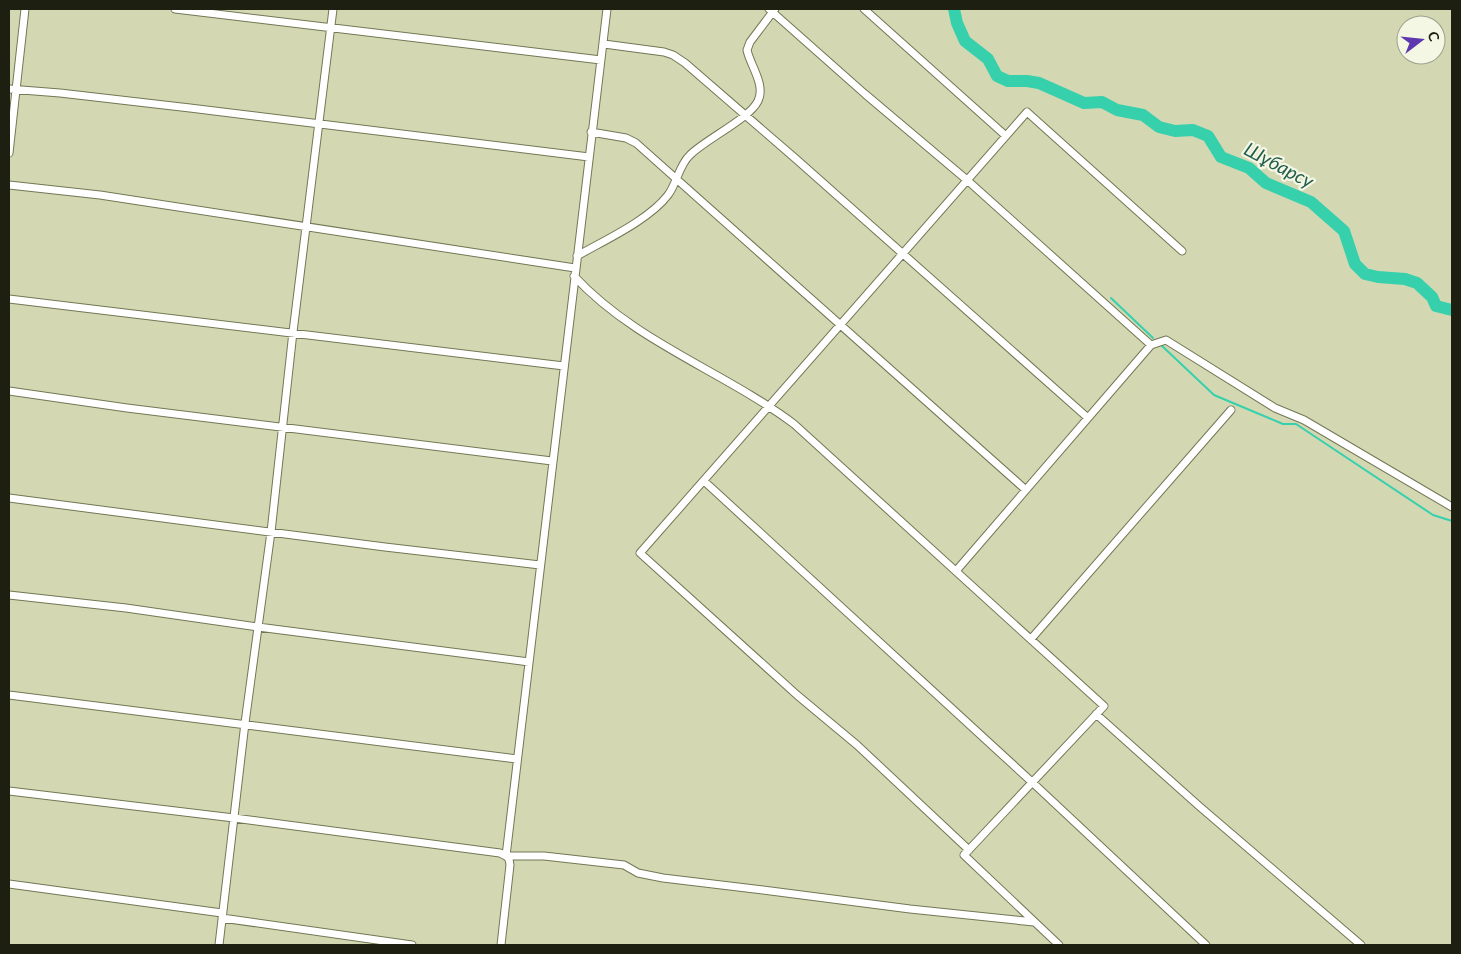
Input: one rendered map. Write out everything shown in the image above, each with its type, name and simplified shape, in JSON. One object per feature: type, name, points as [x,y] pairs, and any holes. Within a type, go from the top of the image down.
[{"type":"street","points":[[9,153],[12,89],[25,9]]},
{"type":"street","points":[[175,9],[601,60]]},
{"type":"street","points":[[219,945],[245,724],[271,532],[293,332],[333,9]]},
{"type":"street","points":[[501,945],[510,865],[509,859],[506,856],[607,9]]},
{"type":"street","points":[[864,9],[1006,136]]},
{"type":"street","points":[[577,256],[635,223],[658,205],[669,194],[688,156],[745,115],[758,101],[761,89],[747,50],[750,42],[772,10],[865,94],[967,180],[1151,345]]},
{"type":"street","points":[[604,44],[664,52],[673,55],[745,115],[903,253],[1088,418]]},
{"type":"street","points":[[12,89],[78,95],[589,157]]},
{"type":"street","points":[[969,850],[857,745],[797,695],[640,553],[1027,112],[1182,251]]},
{"type":"street","points":[[591,132],[626,138],[636,144],[1026,490]]},
{"type":"street","points":[[9,185],[100,195],[575,268]]},
{"type":"street","points":[[574,276],[591,294],[657,342],[770,406],[794,424],[1104,706],[964,855],[1059,945]]},
{"type":"street","points":[[9,299],[564,366]]},
{"type":"street","points":[[956,571],[1151,345],[1166,340],[1275,408],[1304,420],[1452,507]]},
{"type":"street","points":[[9,391],[127,408],[552,461]]},
{"type":"street","points":[[1031,639],[1231,410]]},
{"type":"street","points":[[704,481],[1206,945]]},
{"type":"street","points":[[9,498],[540,565]]},
{"type":"street","points":[[9,594],[529,662]]},
{"type":"street","points":[[9,695],[517,759]]},
{"type":"street","points":[[1096,714],[1199,806],[1361,945]]},
{"type":"street","points":[[9,791],[234,818],[500,853],[506,856],[544,856],[624,865],[638,873],[663,878],[910,909],[1034,922]]},
{"type":"street","points":[[9,884],[412,945]]},
{"type":"waterway","name":"Шұбарсу","points":[[954,9],[957,23],[965,41],[988,59],[997,76],[1008,81],[1039,83],[1084,103],[1102,102],[1117,110],[1143,115],[1159,127],[1175,131],[1193,130],[1208,136],[1221,157],[1249,168],[1266,183],[1311,202],[1344,231],[1355,264],[1365,274],[1405,279],[1417,283],[1432,297],[1436,306],[1452,310]]},
{"type":"waterway","points":[[1111,298],[1153,338]]},
{"type":"waterway","points":[[1161,345],[1214,395],[1283,424],[1296,424],[1433,515],[1452,521]]}]
